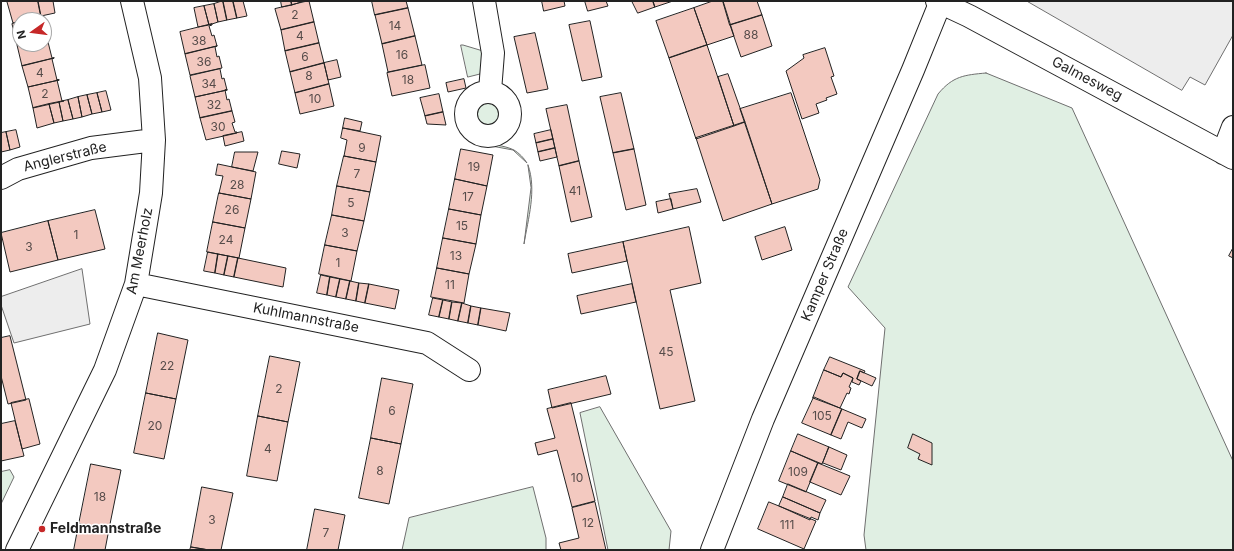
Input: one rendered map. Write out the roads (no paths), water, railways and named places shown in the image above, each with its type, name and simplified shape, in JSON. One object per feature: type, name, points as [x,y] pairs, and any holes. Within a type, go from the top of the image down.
[{"type":"street","name":"Am Meerholz","points":[[17,550],[105,370],[136,284],[151,193],[154,140],[150,78],[132,1]]},
{"type":"street","points":[[484,1],[493,53],[490,91]]},
{"type":"street","name":"Galmesweg","points":[[940,1],[1228,156]]},
{"type":"street","name":"Kamper Straße","points":[[712,550],[763,419],[913,70],[940,1]]},
{"type":"street","points":[[1228,156],[1233,126]]},
{"type":"street","name":"Anglerstraße","points":[[1,178],[18,169],[91,148],[154,140]]},
{"type":"street","name":"Kuhlmannstraße","points":[[136,284],[427,343],[469,370]]},
{"type":"place","name":"Feldmannstraße","points":[[42,529]]}]
